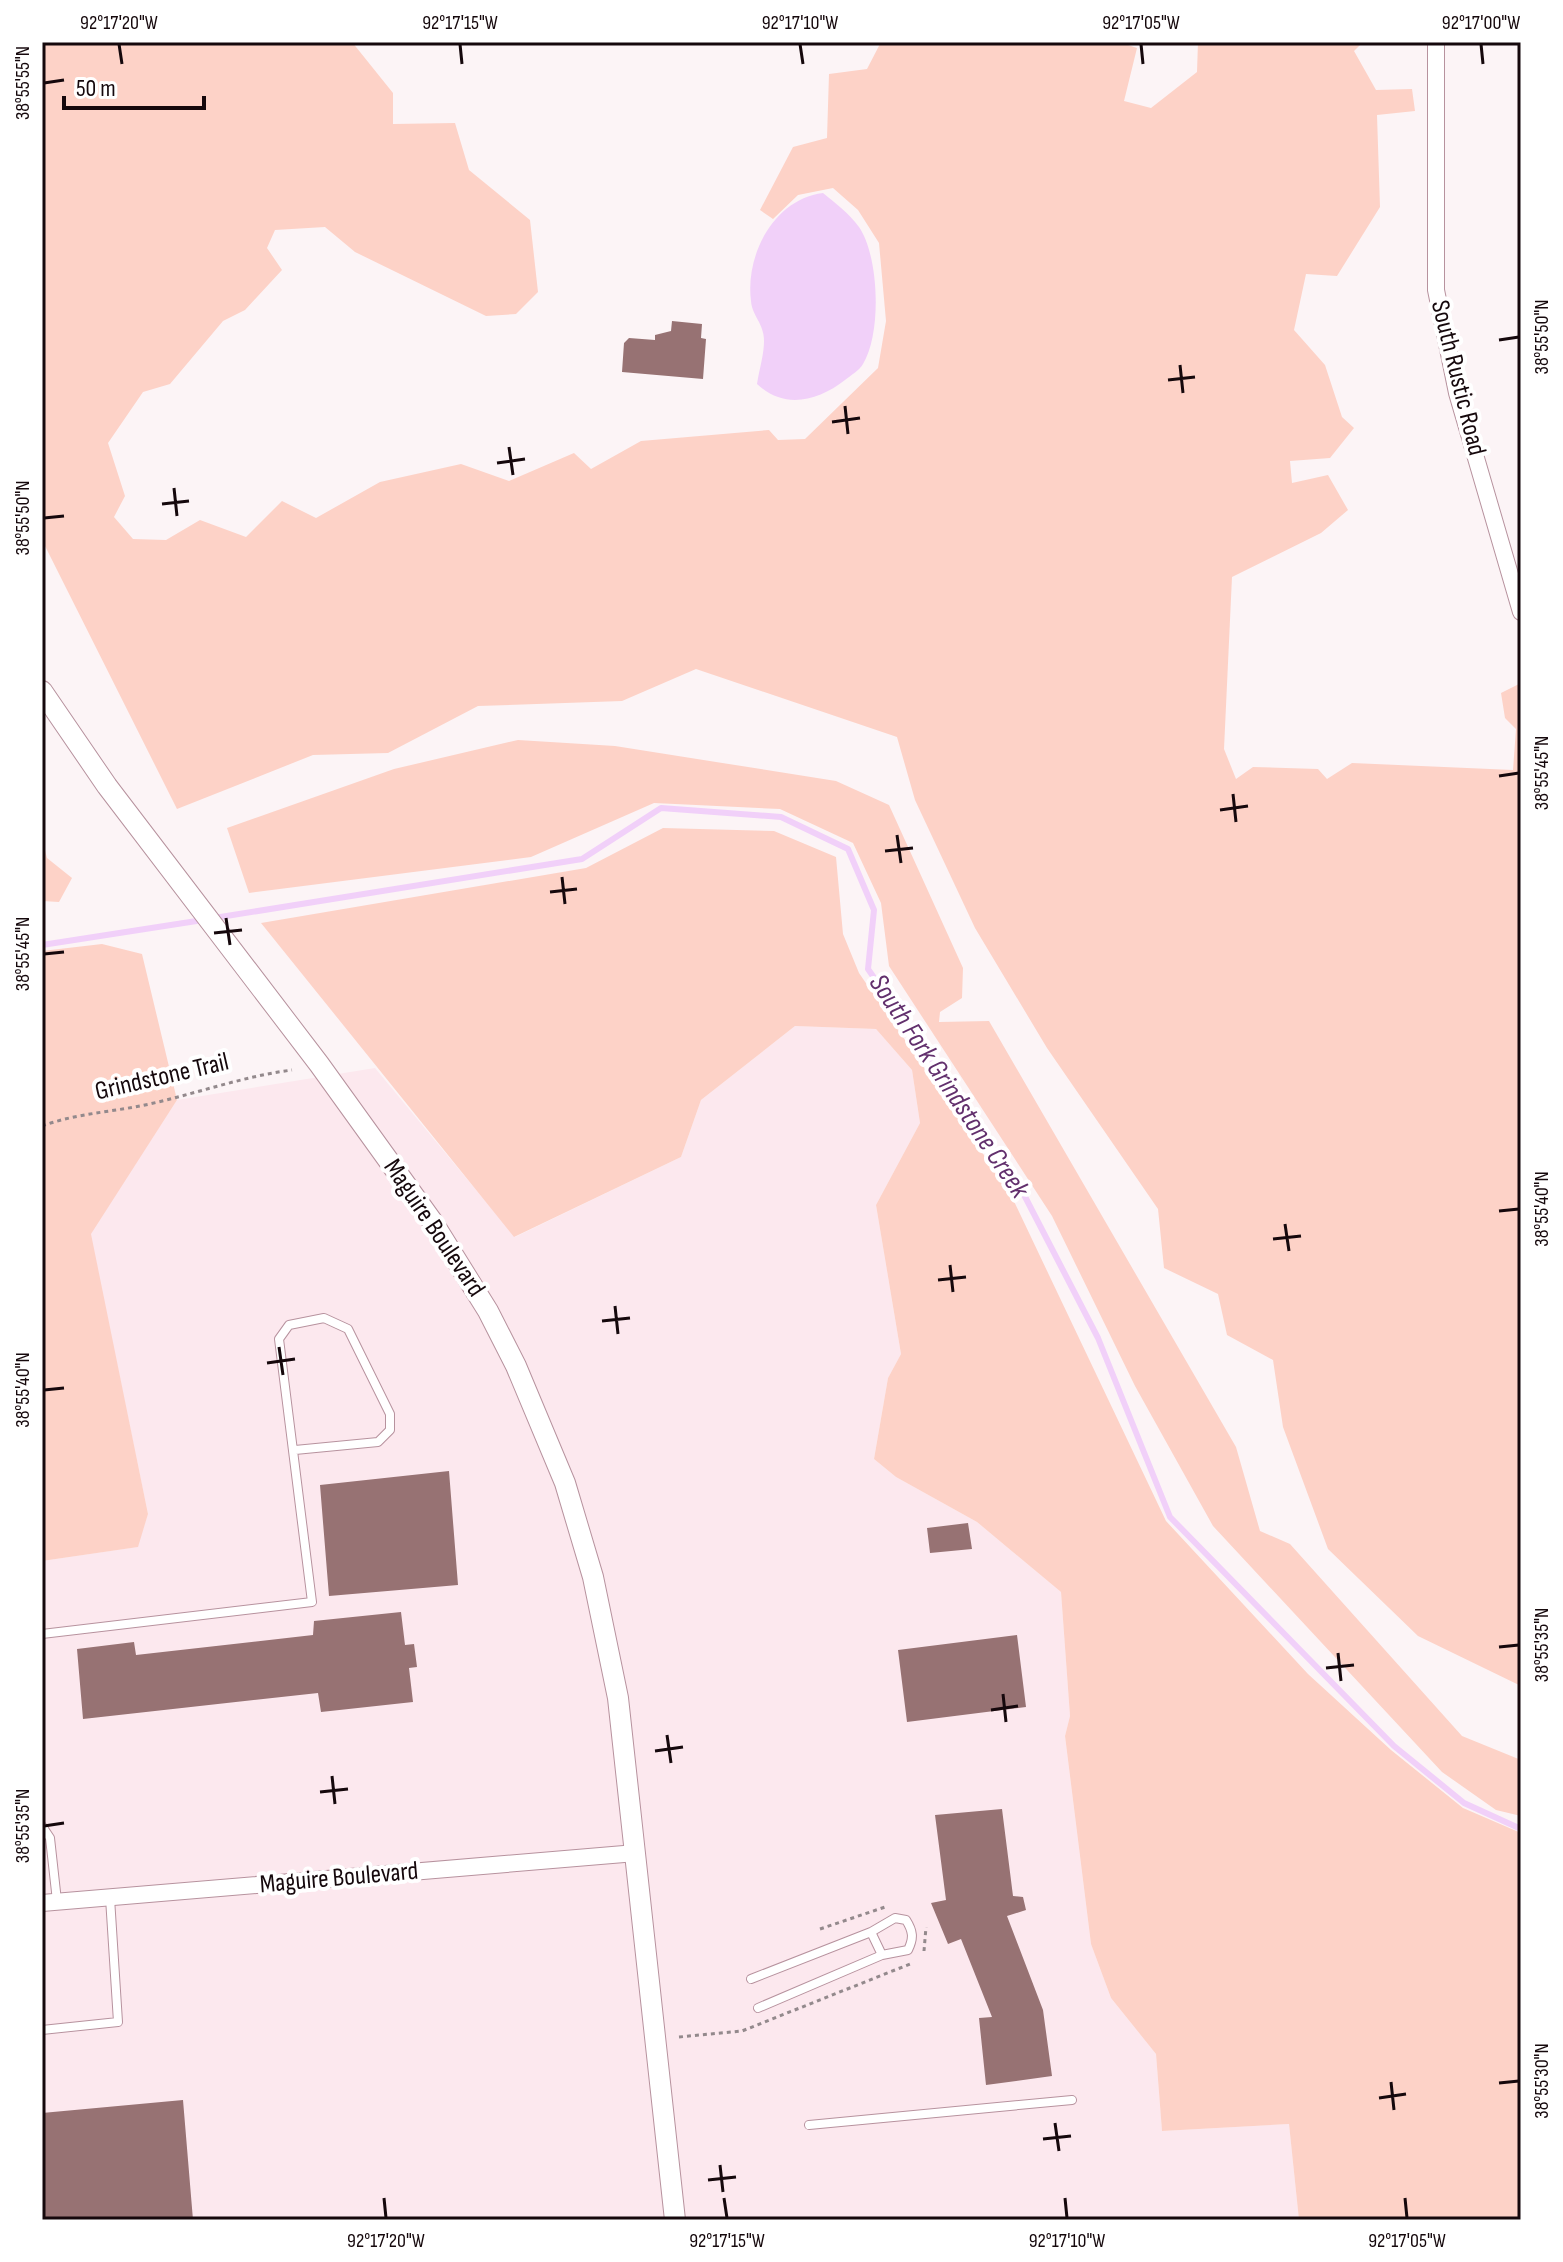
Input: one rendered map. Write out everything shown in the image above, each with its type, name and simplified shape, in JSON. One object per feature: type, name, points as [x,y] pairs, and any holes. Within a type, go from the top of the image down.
[{"type":"street","name":"South Rustic Road","points":[[1436,42],[1436,290],[1457,393],[1521,612]]},
{"type":"street","name":"Maguire Boulevard","points":[[42,691],[107,786],[273,1003],[432,1221],[488,1311],[516,1366],[565,1483],[593,1577],[618,1698],[675,2220]]},
{"type":"street","name":"Maguire Boulevard","points":[[50,1902],[636,1853]]},
{"type":"lane","points":[[42,1634],[312,1602],[279,1339],[289,1325],[324,1318],[348,1329],[390,1414],[390,1430],[378,1442],[295,1450]]},
{"type":"lane","points":[[42,1826],[50,1838],[50,1902]]},
{"type":"lane","points":[[42,2030],[118,2022],[109,1897]]},
{"type":"lane","points":[[751,1979],[871,1932],[895,1918],[906,1920],[912,1929],[913,1939],[908,1950],[882,1955],[758,2008]]},
{"type":"lane","points":[[871,1932],[882,1955]]},
{"type":"lane","points":[[809,2125],[1072,2100]]},
{"type":"path","name":"Grindstone Trail","points":[[42,1126],[71,1115],[158,1102],[252,1075],[292,1070]]},
{"type":"shaded area","points":[[42,42],[352,42],[393,93],[393,124],[455,123],[469,170],[530,220],[538,292],[516,314],[486,316],[355,252],[325,227],[275,230],[267,248],[282,270],[245,310],[223,321],[170,384],[143,392],[108,443],[125,496],[114,517],[133,539],[166,540],[200,520],[246,537],[282,501],[316,518],[380,482],[461,464],[509,481],[574,453],[591,469],[641,441],[769,430],[778,440],[805,439],[878,368],[886,321],[879,243],[858,210],[833,188],[798,195],[773,219],[760,210],[793,147],[827,138],[829,74],[867,69],[881,42],[1119,42],[1137,48],[1124,101],[1151,108],[1197,72],[1198,42],[1363,42],[1354,51],[1376,90],[1412,89],[1415,111],[1377,115],[1380,207],[1337,276],[1306,274],[1294,330],[1325,365],[1342,417],[1354,428],[1330,458],[1290,461],[1292,483],[1328,475],[1348,510],[1321,533],[1232,577],[1224,749],[1236,779],[1253,767],[1318,769],[1327,779],[1352,763],[1513,770],[1516,729],[1505,718],[1501,693],[1521,683],[1521,1686],[1418,1636],[1328,1549],[1283,1427],[1273,1360],[1227,1335],[1218,1294],[1164,1268],[1158,1209],[1047,1048],[975,928],[915,800],[897,737],[696,669],[622,701],[478,706],[388,753],[313,755],[177,809],[42,540]]},
{"type":"shaded area","points":[[823,193],[851,217],[866,240],[876,295],[873,334],[863,364],[855,373],[824,393],[790,400],[767,392],[757,384],[764,341],[753,311],[750,283],[758,248],[777,218],[806,197]]},
{"type":"shaded area","points":[[518,740],[615,746],[836,781],[889,805],[963,968],[962,998],[940,1012],[939,1022],[989,1021],[1236,1447],[1260,1531],[1290,1544],[1462,1736],[1521,1760],[1521,1816],[1496,1810],[1442,1772],[1213,1526],[1135,1386],[1052,1216],[889,966],[881,903],[853,843],[780,809],[654,803],[531,857],[249,893],[227,828],[394,769]]},
{"type":"shaded area","points":[[663,828],[774,831],[836,857],[843,934],[859,973],[1010,1193],[1166,1521],[1308,1674],[1391,1750],[1463,1808],[1521,1833],[1521,2220],[1299,2220],[1289,2124],[1162,2131],[1156,2054],[1111,1998],[1091,1944],[1065,1736],[1070,1716],[1061,1592],[977,1522],[896,1477],[874,1459],[888,1378],[901,1354],[876,1205],[920,1123],[912,1070],[876,1029],[795,1026],[701,1100],[681,1157],[514,1237],[261,923],[586,868]]},
{"type":"shaded area","points":[[42,839],[47,858],[72,878],[59,902],[42,901]]},
{"type":"shaded area","points":[[102,944],[142,954],[177,1100],[91,1234],[148,1514],[138,1547],[42,1561],[42,951]]},
{"type":"shaded area","points":[[795,1026],[876,1029],[912,1070],[920,1123],[876,1205],[901,1354],[888,1378],[874,1459],[896,1477],[977,1522],[1061,1592],[1070,1716],[1065,1736],[1091,1944],[1111,1998],[1156,2054],[1162,2131],[1289,2124],[1299,2220],[42,2220],[42,1561],[137,1547],[148,1514],[90,1234],[177,1100],[375,1068],[515,1237],[681,1157],[701,1100]]},
{"type":"building","points":[[672,321],[702,324],[701,338],[706,339],[703,379],[622,372],[624,343],[629,338],[655,340],[655,335],[671,331]]},
{"type":"building","points":[[449,1471],[458,1585],[329,1596],[320,1485]]},
{"type":"building","points":[[968,1523],[972,1549],[930,1553],[927,1528]]},
{"type":"building","points":[[401,1612],[405,1645],[414,1644],[417,1667],[409,1668],[413,1702],[321,1712],[318,1693],[83,1719],[77,1649],[134,1642],[136,1655],[313,1635],[314,1621]]},
{"type":"building","points":[[1017,1635],[1026,1707],[907,1722],[898,1650]]},
{"type":"building","points":[[1002,1809],[1013,1896],[1023,1897],[1026,1910],[1007,1916],[1043,2010],[1052,2076],[986,2085],[979,2018],[992,2017],[961,1939],[948,1944],[931,1903],[946,1900],[935,1815]]},
{"type":"building","points":[[183,2100],[193,2220],[42,2220],[42,2113]]},
{"type":"waterway","name":"South Fork Grindstone Creek","points":[[214,918],[582,859],[661,808],[781,817],[848,849],[874,910],[868,969],[1020,1187],[1098,1338],[1170,1517],[1394,1746],[1464,1803],[1521,1829]]},
{"type":"waterway","name":"South Fork Grindstone Creek","points":[[42,945],[203,920]]}]
